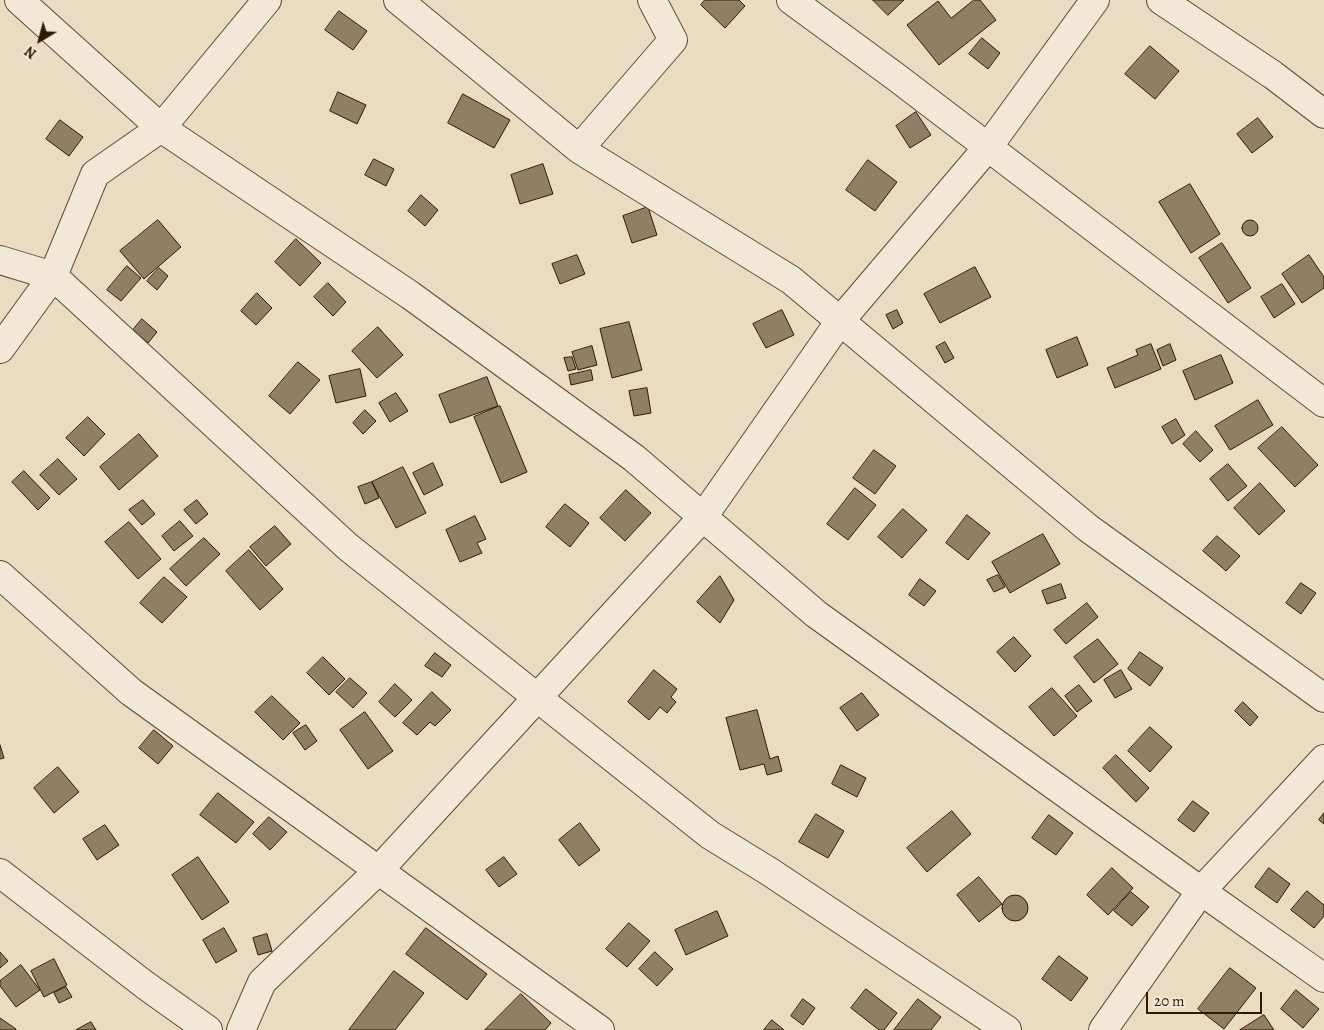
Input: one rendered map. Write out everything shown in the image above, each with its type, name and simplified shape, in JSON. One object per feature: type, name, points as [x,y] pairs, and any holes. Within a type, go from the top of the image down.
[{"type":"street","points":[[19,0],[160,128],[410,295],[634,458],[816,614],[1324,978]]},
{"type":"street","points":[[0,349],[52,276],[95,174],[160,128],[267,0]]},
{"type":"street","points":[[398,0],[579,149],[791,280],[1088,528],[1324,698]]},
{"type":"street","points":[[579,149],[673,40],[652,0]]},
{"type":"street","points":[[791,0],[988,147],[1324,403]]},
{"type":"street","points":[[241,1030],[262,982],[378,871],[702,517],[840,321],[988,147],[1095,0]]},
{"type":"street","points":[[1161,0],[1273,75],[1324,114]]},
{"type":"street","points":[[0,260],[52,276],[348,546],[710,835],[770,872],[1007,1030]]},
{"type":"street","points":[[0,575],[131,692],[600,1030]]},
{"type":"street","points":[[1103,1030],[1201,891],[1324,759]]},
{"type":"street","points":[[0,873],[146,986],[208,1030]]},
{"type":"building","points":[[705,0],[739,0],[745,6],[725,28],[701,5]]},
{"type":"building","points":[[873,0],[904,0],[888,15]]},
{"type":"building","points":[[974,0],[980,0],[996,20],[939,65],[907,25],[938,1],[951,18]]},
{"type":"building","points":[[339,11],[367,31],[353,50],[325,30]]},
{"type":"building","points":[[982,38],[1000,53],[988,69],[969,54]]},
{"type":"building","points":[[1150,46],[1179,71],[1155,99],[1125,74]]},
{"type":"building","points":[[338,92],[366,105],[357,124],[330,111]]},
{"type":"building","points":[[463,94],[510,120],[494,148],[448,123]]},
{"type":"building","points":[[916,112],[931,135],[910,148],[896,126]]},
{"type":"building","points":[[1258,118],[1273,137],[1252,153],[1237,134]]},
{"type":"building","points":[[60,120],[83,137],[69,156],[46,139]]},
{"type":"building","points":[[374,159],[394,169],[386,186],[365,175]]},
{"type":"building","points":[[868,160],[897,182],[875,211],[846,190]]},
{"type":"building","points":[[543,164],[553,194],[520,204],[511,175]]},
{"type":"building","points":[[1190,184],[1220,234],[1191,253],[1159,202]]},
{"type":"building","points":[[421,195],[438,210],[425,226],[408,211]]},
{"type":"building","points":[[648,207],[657,235],[632,243],[623,216]]},
{"type":"building","points":[[158,220],[181,247],[144,279],[120,251]]},
{"type":"building","points":[[1250,220],[1256,222],[1258,228],[1256,234],[1250,236],[1244,234],[1242,228],[1244,222]]},
{"type":"building","points":[[296,239],[321,263],[300,286],[275,262]]},
{"type":"building","points":[[1222,243],[1251,288],[1228,303],[1199,258]]},
{"type":"building","points":[[577,255],[585,274],[560,284],[552,264]]},
{"type":"building","points":[[1309,255],[1324,277],[1324,288],[1302,303],[1282,274]]},
{"type":"building","points":[[127,266],[141,278],[121,301],[107,290]]},
{"type":"building","points":[[975,267],[991,297],[940,323],[924,294]]},
{"type":"building","points":[[159,268],[168,276],[157,290],[147,281]]},
{"type":"building","points":[[328,283],[346,302],[333,316],[314,297]]},
{"type":"building","points":[[1282,284],[1295,304],[1274,318],[1261,297]]},
{"type":"building","points":[[257,293],[272,308],[256,325],[241,311]]},
{"type":"building","points":[[782,310],[794,335],[766,348],[753,324]]},
{"type":"building","points":[[897,310],[903,323],[893,329],[886,315]]},
{"type":"building","points":[[142,319],[157,332],[148,343],[133,330]]},
{"type":"building","points":[[629,322],[642,370],[612,378],[600,329]]},
{"type":"building","points":[[378,327],[403,355],[377,378],[352,351]]},
{"type":"building","points":[[1077,337],[1088,365],[1057,378],[1046,350]]},
{"type":"building","points":[[945,342],[954,358],[945,363],[936,347]]},
{"type":"building","points":[[1151,344],[1161,369],[1115,388],[1107,368],[1138,355],[1136,350]]},
{"type":"building","points":[[1170,344],[1176,360],[1163,366],[1157,350]]},
{"type":"building","points":[[592,346],[597,365],[578,370],[572,352]]},
{"type":"building","points":[[1221,355],[1233,383],[1195,400],[1183,371]]},
{"type":"building","points":[[572,357],[576,369],[568,371],[564,358]]},
{"type":"building","points":[[298,362],[320,380],[290,414],[269,396]]},
{"type":"building","points":[[360,369],[366,396],[336,403],[329,376]]},
{"type":"building","points":[[591,370],[593,380],[571,385],[569,375]]},
{"type":"building","points":[[487,377],[498,406],[450,423],[439,395]]},
{"type":"building","points":[[647,388],[651,413],[634,416],[629,391]]},
{"type":"building","points":[[396,393],[408,411],[390,422],[379,403]]},
{"type":"building","points":[[1258,400],[1273,425],[1230,450],[1215,426]]},
{"type":"building","points":[[500,406],[527,472],[501,483],[474,417]]},
{"type":"building","points":[[365,410],[376,421],[363,434],[353,423]]},
{"type":"building","points":[[88,417],[105,434],[84,456],[66,438]]},
{"type":"building","points":[[1176,419],[1185,435],[1172,444],[1162,427]]},
{"type":"building","points":[[1282,427],[1318,465],[1295,487],[1258,448]]},
{"type":"building","points":[[1196,431],[1213,450],[1200,462],[1183,444]]},
{"type":"building","points":[[139,434],[158,456],[119,490],[100,467]]},
{"type":"building","points":[[874,450],[896,466],[875,494],[853,478]]},
{"type":"building","points":[[58,459],[77,479],[59,495],[40,475]]},
{"type":"building","points":[[433,463],[443,485],[424,495],[413,473]]},
{"type":"building","points":[[1228,464],[1247,486],[1228,501],[1210,479]]},
{"type":"building","points":[[403,467],[426,513],[396,528],[372,482]]},
{"type":"building","points":[[24,471],[50,498],[38,510],[12,482]]},
{"type":"building","points":[[372,482],[379,498],[365,504],[358,487]]},
{"type":"building","points":[[1260,483],[1285,511],[1259,535],[1234,508]]},
{"type":"building","points":[[855,488],[876,505],[848,540],[827,524]]},
{"type":"building","points":[[626,490],[651,513],[625,541],[600,518]]},
{"type":"building","points":[[143,500],[155,514],[142,525],[129,510]]},
{"type":"building","points":[[197,500],[208,514],[196,524],[184,510]]},
{"type":"building","points":[[565,504],[589,523],[570,547],[546,527]]},
{"type":"building","points":[[903,509],[927,530],[902,558],[878,537]]},
{"type":"building","points":[[967,515],[990,533],[968,560],[946,543]]},
{"type":"building","points":[[475,516],[486,539],[477,543],[482,553],[460,562],[446,530]]},
{"type":"building","points":[[180,521],[193,536],[174,551],[162,536]]},
{"type":"building","points":[[129,522],[161,559],[138,579],[105,542]]},
{"type":"building","points":[[275,526],[291,544],[266,566],[250,547]]},
{"type":"building","points":[[1043,534],[1060,564],[1010,593],[992,562]]},
{"type":"building","points":[[1217,536],[1240,556],[1226,571],[1203,551]]},
{"type":"building","points":[[204,538],[220,554],[186,586],[170,569]]},
{"type":"building","points":[[249,550],[283,589],[260,610],[226,571]]},
{"type":"building","points":[[998,575],[1005,587],[994,592],[987,580]]},
{"type":"building","points":[[720,576],[734,600],[720,623],[697,602]]},
{"type":"building","points":[[164,577],[187,597],[162,623],[140,603]]},
{"type":"building","points":[[920,579],[936,591],[924,606],[909,595]]},
{"type":"building","points":[[1301,583],[1316,593],[1301,614],[1286,603]]},
{"type":"building","points":[[1061,584],[1066,598],[1047,604],[1042,591]]},
{"type":"building","points":[[1087,603],[1098,617],[1066,644],[1054,630]]},
{"type":"building","points":[[1014,637],[1031,656],[1015,672],[997,652]]},
{"type":"building","points":[[1098,639],[1118,664],[1094,683],[1074,657]]},
{"type":"building","points":[[1140,652],[1163,668],[1150,686],[1128,669]]},
{"type":"building","points":[[435,653],[451,665],[442,677],[425,666]]},
{"type":"building","points":[[323,657],[345,679],[329,695],[307,673]]},
{"type":"building","points":[[654,670],[677,689],[671,697],[676,702],[667,713],[660,707],[649,720],[628,702]]},
{"type":"building","points":[[1121,670],[1132,689],[1115,698],[1104,680]]},
{"type":"building","points":[[350,678],[367,693],[353,708],[336,692]]},
{"type":"building","points":[[395,684],[412,700],[395,717],[379,702]]},
{"type":"building","points":[[1079,685],[1092,701],[1077,712],[1065,696]]},
{"type":"building","points":[[1052,688],[1077,716],[1054,736],[1029,707]]},
{"type":"building","points":[[432,692],[451,710],[435,726],[430,722],[417,735],[403,723]]},
{"type":"building","points":[[862,693],[879,715],[857,731],[840,708]]},
{"type":"building","points":[[272,696],[300,723],[283,740],[255,712]]},
{"type":"building","points":[[1243,702],[1258,717],[1250,726],[1235,711]]},
{"type":"building","points":[[757,710],[770,759],[778,756],[782,771],[767,775],[764,764],[740,770],[726,718]]},
{"type":"building","points":[[365,712],[393,751],[368,769],[340,730]]},
{"type":"building","points":[[306,725],[317,741],[305,750],[293,733]]},
{"type":"building","points":[[1150,727],[1172,747],[1150,772],[1128,751]]},
{"type":"building","points":[[154,730],[173,746],[158,764],[139,748]]},
{"type":"building","points":[[0,745],[4,758],[0,759]]},
{"type":"building","points":[[1116,755],[1149,788],[1136,802],[1103,768]]},
{"type":"building","points":[[841,765],[866,778],[857,797],[832,784]]},
{"type":"building","points":[[58,767],[79,792],[54,813],[34,788]]},
{"type":"building","points":[[218,793],[254,822],[236,843],[200,815]]},
{"type":"building","points":[[1193,801],[1209,813],[1194,832],[1178,820]]},
{"type":"building","points":[[952,811],[971,834],[927,872],[907,848]]},
{"type":"building","points":[[1324,813],[1324,824],[1319,820]]},
{"type":"building","points":[[816,814],[844,831],[828,858],[799,842]]},
{"type":"building","points":[[1049,815],[1073,833],[1056,855],[1032,838]]},
{"type":"building","points":[[269,817],[287,832],[270,850],[253,834]]},
{"type":"building","points":[[580,823],[600,850],[579,866],[559,840]]},
{"type":"building","points":[[105,825],[119,845],[97,860],[83,839]]},
{"type":"building","points":[[198,857],[229,902],[202,920],[172,875]]},
{"type":"building","points":[[504,857],[517,874],[499,887],[486,870]]},
{"type":"building","points":[[1112,868],[1133,888],[1108,915],[1087,895]]},
{"type":"building","points":[[1269,868],[1290,884],[1277,903],[1255,887]]},
{"type":"building","points":[[979,877],[1002,904],[979,922],[957,895]]},
{"type":"building","points":[[1307,891],[1324,905],[1324,916],[1314,928],[1291,910]]},
{"type":"building","points":[[1131,892],[1149,907],[1132,926],[1114,911]]},
{"type":"building","points":[[1015,895],[1024,899],[1028,908],[1024,917],[1015,921],[1006,917],[1002,908],[1006,899]]},
{"type":"building","points":[[717,911],[728,936],[686,955],[675,930]]},
{"type":"building","points":[[629,923],[650,941],[627,967],[606,949]]},
{"type":"building","points":[[224,928],[237,951],[216,963],[203,940]]},
{"type":"building","points":[[426,928],[487,974],[467,1000],[406,954]]},
{"type":"building","points":[[267,934],[272,951],[258,955],[253,938]]},
{"type":"building","points":[[0,952],[8,961],[0,968]]},
{"type":"building","points":[[655,952],[673,969],[657,986],[639,969]]},
{"type":"building","points":[[1059,956],[1088,978],[1071,1001],[1042,979]]},
{"type":"building","points":[[54,959],[67,985],[44,997],[31,971]]},
{"type":"building","points":[[21,965],[40,990],[16,1007],[0,986],[0,981]]},
{"type":"building","points":[[1230,968],[1256,988],[1224,1029],[1198,1009]]},
{"type":"building","points":[[394,971],[424,993],[395,1030],[349,1030]]},
{"type":"building","points":[[66,987],[72,997],[59,1003],[54,993]]},
{"type":"building","points":[[866,989],[897,1013],[884,1030],[879,1030],[851,1008]]},
{"type":"building","points":[[1296,990],[1319,1009],[1303,1028],[1281,1009]]},
{"type":"building","points":[[521,994],[551,1023],[545,1030],[485,1030]]},
{"type":"building","points":[[803,999],[815,1008],[803,1025],[791,1016]]},
{"type":"building","points":[[918,999],[941,1017],[931,1030],[894,1030]]},
{"type":"building","points":[[1264,1015],[1274,1030],[1240,1030]]},
{"type":"building","points":[[0,1018],[16,1029],[16,1030],[0,1030]]},
{"type":"building","points":[[772,1020],[784,1030],[764,1030]]},
{"type":"building","points":[[91,1022],[96,1030],[76,1030]]}]
